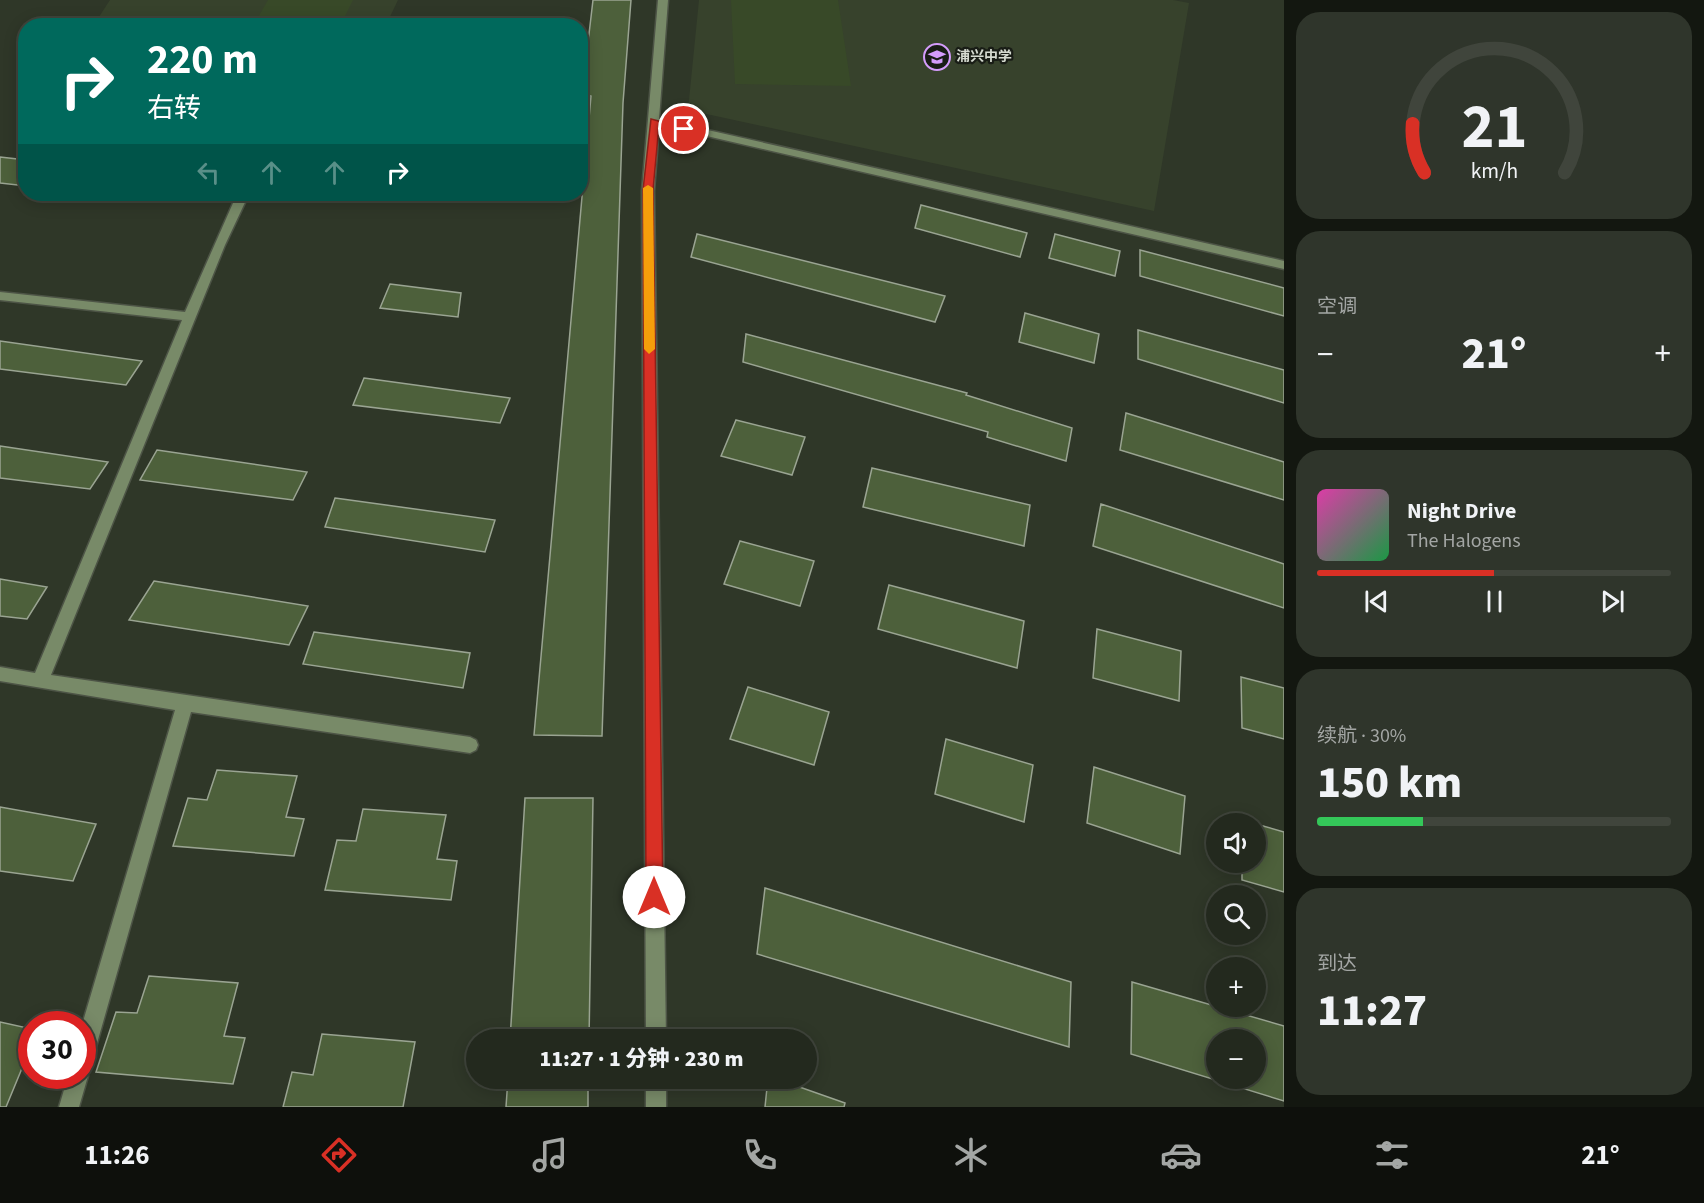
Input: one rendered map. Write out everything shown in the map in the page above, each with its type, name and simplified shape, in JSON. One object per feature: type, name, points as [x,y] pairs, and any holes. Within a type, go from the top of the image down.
[{"type":"street","points":[[656,1029],[648,190],[663,0]]},
{"type":"street","points":[[654,121],[1284,265]]},
{"type":"street","points":[[40,681],[240,201]]},
{"type":"street","points":[[0,296],[190,317]]},
{"type":"street","points":[[0,674],[185,704],[470,745]]},
{"type":"street","points":[[96,1013],[185,704]]},
{"type":"street","points":[[69,1107],[74,1089]]},
{"type":"street","points":[[656,1089],[656,1107]]},
{"type":"shaded area","points":[[110,0],[398,0],[389,18],[98,18]]},
{"type":"shaded area","points":[[268,0],[353,0],[344,18],[258,18]]},
{"type":"shaded area","name":"浦兴中学","points":[[699,0],[1173,0],[1189,3],[1154,211],[688,110]]},
{"type":"shaded area","points":[[731,0],[838,0],[851,86],[735,84]]},
{"type":"building","points":[[593,0],[631,0],[623,103],[602,736],[534,735],[582,201],[588,201],[588,130],[591,96],[588,95],[588,43]]},
{"type":"building","points":[[0,157],[18,159],[18,185],[0,183]]},
{"type":"building","points":[[921,205],[1027,233],[1020,257],[915,228]]},
{"type":"building","points":[[697,234],[945,296],[935,322],[691,257]]},
{"type":"building","points":[[1055,234],[1120,251],[1115,276],[1049,258]]},
{"type":"building","points":[[1140,250],[1284,288],[1284,316],[1140,276]]},
{"type":"building","points":[[390,284],[461,293],[458,317],[380,308]]},
{"type":"building","points":[[1025,313],[1099,334],[1094,363],[1019,342]]},
{"type":"building","points":[[1138,330],[1284,370],[1284,403],[1138,359]]},
{"type":"building","points":[[746,334],[967,393],[966,395],[1072,428],[1066,461],[987,437],[988,432],[743,362]]},
{"type":"building","points":[[0,341],[142,361],[126,385],[0,369]]},
{"type":"building","points":[[364,378],[510,398],[500,423],[353,405]]},
{"type":"building","points":[[1126,413],[1284,462],[1284,500],[1120,450]]},
{"type":"building","points":[[736,420],[805,437],[792,475],[721,456]]},
{"type":"building","points":[[0,446],[108,462],[90,489],[0,478]]},
{"type":"building","points":[[157,450],[307,472],[293,500],[140,480]]},
{"type":"building","points":[[872,468],[1030,505],[1024,546],[863,507]]},
{"type":"building","points":[[335,498],[495,520],[485,552],[325,527]]},
{"type":"building","points":[[1101,504],[1284,564],[1284,608],[1093,546]]},
{"type":"building","points":[[740,541],[814,561],[800,606],[724,584]]},
{"type":"building","points":[[0,579],[47,587],[27,619],[0,616]]},
{"type":"building","points":[[154,581],[308,606],[289,645],[129,620]]},
{"type":"building","points":[[889,585],[1024,621],[1017,668],[878,629]]},
{"type":"building","points":[[1097,629],[1181,651],[1179,701],[1093,678]]},
{"type":"building","points":[[314,632],[470,653],[463,688],[303,664]]},
{"type":"building","points":[[1241,677],[1284,688],[1284,739],[1242,728]]},
{"type":"building","points":[[748,687],[829,712],[814,765],[730,739]]},
{"type":"building","points":[[946,739],[1033,765],[1024,822],[935,794]]},
{"type":"building","points":[[1094,767],[1185,796],[1180,854],[1087,823]]},
{"type":"building","points":[[217,770],[297,776],[286,817],[304,819],[294,856],[173,846],[188,798],[207,800]]},
{"type":"building","points":[[525,798],[593,798],[589,1029],[511,1029]]},
{"type":"building","points":[[0,807],[96,824],[73,881],[0,871]]},
{"type":"building","points":[[363,809],[446,815],[437,859],[457,861],[451,900],[325,890],[337,840],[356,841]]},
{"type":"building","points":[[1266,827],[1284,832],[1284,892],[1242,880],[1242,873],[1266,873]]},
{"type":"building","points":[[765,888],[1071,982],[1069,1047],[757,954]]},
{"type":"building","points":[[149,976],[238,983],[224,1036],[245,1038],[233,1084],[96,1072],[116,1012],[137,1013]]},
{"type":"building","points":[[1132,982],[1206,1003],[1206,1017],[1253,1017],[1284,1026],[1284,1101],[1245,1089],[1266,1089],[1266,1029],[1206,1029],[1206,1077],[1131,1054]]},
{"type":"building","points":[[0,1022],[18,1026],[18,1078],[6,1107],[0,1107]]},
{"type":"building","points":[[322,1034],[415,1042],[403,1107],[283,1107],[292,1072],[313,1075]]},
{"type":"building","points":[[507,1089],[588,1089],[588,1107],[506,1107]]},
{"type":"building","points":[[767,1089],[805,1089],[845,1103],[844,1107],[765,1107]]},
{"type":"slow traffic","points":[[648,188],[649,349]]},
{"type":"place","name":"浦兴中学","points":[[937,57]]},
{"type":"route","points":[[654,897],[648,190],[654,121],[684,129]]}]
